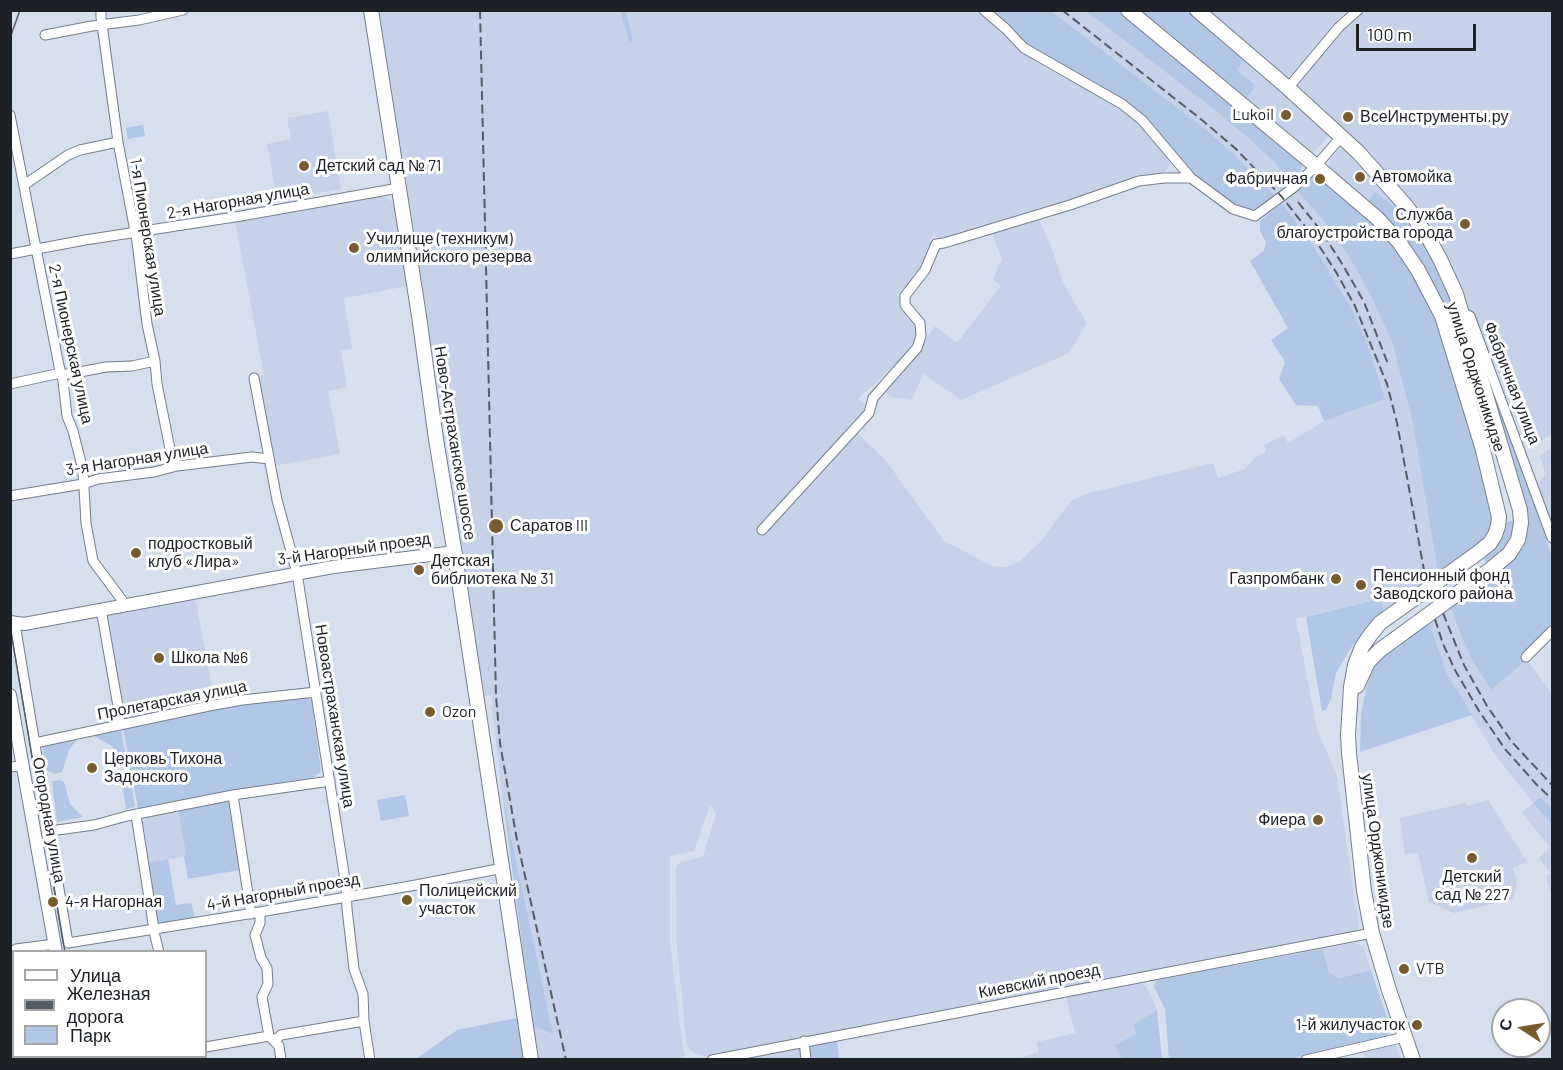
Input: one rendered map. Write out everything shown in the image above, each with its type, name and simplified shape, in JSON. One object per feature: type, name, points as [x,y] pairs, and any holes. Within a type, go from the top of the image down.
[{"type":"main road","name":"Ново-Астраханское шоссе","points":[[371,10],[531,1059]]},
{"type":"main road","name":"улица Орджоникидзе","points":[[1128,10],[1377,218],[1399,242],[1418,270],[1442,316],[1483,450],[1499,517],[1496,535],[1479,552],[1380,623],[1362,648],[1355,665],[1348,713],[1349,753],[1364,891],[1372,933],[1413,1059]]},
{"type":"main road","name":"улица Орджоникидзе","points":[[1197,10],[1341,137],[1376,171],[1418,222],[1440,259],[1456,294],[1520,510],[1521,523],[1514,548],[1500,563],[1380,650],[1368,662],[1360,676],[1348,713]]},
{"type":"main road","points":[[1442,316],[1461,312]]},
{"type":"street","name":"1-я Пионерская улица","points":[[101,10],[118,142],[147,324],[171,454],[177,466]]},
{"type":"street","points":[[45,35],[139,20],[183,10]]},
{"type":"street","points":[[984,10],[1024,48],[1122,104],[1142,120],[1191,178],[1233,209],[1256,216],[1289,191],[1316,166],[1341,137]]},
{"type":"street","points":[[1288,88],[1339,27],[1358,10]]},
{"type":"street","name":"2-я Пионерская улица","points":[[10,115],[61,374],[67,416],[83,470],[86,522],[93,561],[124,606]]},
{"type":"street","points":[[24,185],[68,155],[80,150],[118,142]]},
{"type":"street","points":[[762,530],[869,413],[873,398],[917,348],[921,336],[920,323],[905,305],[905,296],[925,270],[936,244],[1070,205],[1139,181],[1191,178]]},
{"type":"street","name":"2-я Нагорная улица","points":[[10,254],[399,188]]},
{"type":"street","name":"Фабричная улица","points":[[1461,312],[1470,316],[1552,538]]},
{"type":"street","points":[[10,384],[106,367],[132,366],[154,360]]},
{"type":"street","name":"Новоастраханская улица","points":[[254,378],[277,500],[297,573],[346,886],[354,969],[363,994],[364,1021],[370,1059]]},
{"type":"street","name":"3-я Нагорная улица","points":[[10,496],[84,484],[98,479],[154,472],[177,466],[252,457],[269,459]]},
{"type":"street","name":"3-й Нагорный проезд","points":[[14,623],[24,624],[297,573],[455,552]]},
{"type":"street","points":[[100,609],[120,724]]},
{"type":"street","points":[[14,623],[50,831],[94,825],[127,816],[233,795],[330,781]]},
{"type":"street","points":[[1526,657],[1552,631]]},
{"type":"street","name":"Пролетарская улица","points":[[35,743],[242,700],[316,692]]},
{"type":"street","name":"Огородная улица","points":[[10,695],[17,767],[55,948]]},
{"type":"street","points":[[233,795],[256,913],[260,923],[255,934],[261,958],[267,968],[268,984],[262,997],[272,1038],[279,1046],[281,1059]]},
{"type":"street","points":[[136,815],[159,950]]},
{"type":"street","name":"4-й Нагорный проезд","points":[[50,831],[68,942],[256,913],[503,868]]},
{"type":"street","name":"Киевский проезд","points":[[712,1059],[1372,933]]},
{"type":"street","points":[[15,950],[55,948]]},
{"type":"street","points":[[207,1047],[272,1038],[364,1021]]},
{"type":"street","points":[[1306,1059],[1405,1037]]},
{"type":"street","points":[[804,1041],[806,1059]]},
{"type":"shaded area","points":[[379,11],[975,11],[998,27],[1020,50],[1047,69],[1120,107],[1129,115],[1171,161],[1164,173],[1139,178],[943,240],[933,234],[922,268],[900,295],[900,307],[916,325],[918,336],[915,346],[858,399],[873,410],[857,433],[886,461],[944,541],[992,566],[1006,567],[1019,562],[1040,542],[1072,500],[1085,494],[1213,463],[1218,478],[1245,469],[1256,457],[1266,452],[1264,445],[1283,435],[1288,443],[1324,421],[1385,399],[1370,351],[1352,309],[1310,240],[1282,203],[1296,189],[1330,228],[1351,260],[1392,342],[1412,419],[1438,573],[1383,611],[1379,599],[1296,619],[1317,729],[1337,776],[1359,927],[1356,931],[721,1054],[699,1055],[687,1046],[677,949],[676,870],[680,862],[703,856],[716,814],[710,805],[694,851],[670,856],[670,942],[686,1059],[539,1059],[533,1026],[553,1034],[502,793],[492,695],[484,696]]},
{"type":"shaded area","points":[[1051,11],[1086,11],[1247,137],[1277,165],[1291,182],[1275,196],[1234,154],[1199,124]]},
{"type":"shaded area","points":[[1204,11],[1348,11],[1342,15],[1292,75],[1282,77]]},
{"type":"shaded area","points":[[1365,11],[1552,11],[1552,434],[1543,440],[1528,440],[1522,435],[1484,335],[1471,314],[1436,236],[1368,152],[1295,88],[1295,84],[1343,26]]},
{"type":"shaded area","name":"Lukoil","points":[[1245,59],[1328,130],[1327,138],[1313,153],[1245,99],[1237,70]]},
{"type":"shaded area","name":"Детский сад № 71","points":[[328,111],[341,189],[277,200],[267,144],[291,139],[287,118]]},
{"type":"shaded area","points":[[1344,149],[1350,152],[1408,217],[1375,193],[1366,202],[1331,172],[1330,160],[1338,150]]},
{"type":"shaded area","points":[[383,196],[395,205],[408,286],[344,298],[352,349],[341,351],[347,387],[328,391],[340,454],[273,466],[257,377],[264,375],[235,221]]},
{"type":"shaded area","points":[[1039,219],[1063,283],[1087,323],[1069,353],[961,400],[924,374],[912,400],[891,397],[883,391],[919,349],[935,326],[957,343],[1001,286],[993,279],[1002,259],[992,233]]},
{"type":"shaded area","points":[[1552,447],[1552,523],[1539,487],[1541,479],[1546,475],[1540,456]]},
{"type":"shaded area","name":"Школа №6","points":[[189,598],[196,602],[213,703],[124,719],[106,613]]},
{"type":"shaded area","points":[[1451,608],[1472,660],[1491,690],[1527,660],[1552,694],[1552,808],[1540,797],[1533,803],[1494,753],[1447,674],[1429,623]]},
{"type":"shaded area","name":"Детский сад № 227","points":[[1488,800],[1527,862],[1513,868],[1517,884],[1513,899],[1454,913],[1429,902],[1418,853],[1405,854],[1400,818]]},
{"type":"shaded area","points":[[1533,803],[1552,824],[1552,899],[1546,876],[1551,874],[1539,858],[1550,847],[1522,813]]},
{"type":"shaded area","points":[[178,809],[186,856],[147,863],[140,823],[147,816]]},
{"type":"shaded area","points":[[1354,943],[1364,949],[1371,970],[1340,978],[1329,973],[1323,949]]},
{"type":"shaded area","points":[[1138,983],[1144,985],[1148,990],[1157,1010],[1134,1024],[1136,1034],[1115,1045],[1122,1059],[1015,1060],[1039,1052],[1037,1042],[1075,1033],[1066,997]]},
{"type":"shaded area","points":[[1396,1046],[1401,1059],[1366,1059],[1363,1053]]},
{"type":"shaded area","points":[[800,1047],[804,1060],[730,1060]]},
{"type":"green space","points":[[620,11],[626,11],[633,40],[630,44]]},
{"type":"green space","points":[[989,11],[1051,11],[1199,124],[1234,154],[1275,196],[1259,208],[1233,205],[1193,175],[1145,118],[1024,43]]},
{"type":"green space","points":[[1086,11],[1122,11],[1301,162],[1302,169],[1291,182],[1277,165],[1247,137]]},
{"type":"green space","points":[[1138,11],[1188,11],[1245,59],[1237,70],[1256,86],[1245,99]]},
{"type":"green space","points":[[143,125],[145,136],[128,139],[126,128]]},
{"type":"green space","points":[[1316,175],[1374,222],[1394,244],[1414,274],[1436,320],[1496,517],[1492,533],[1438,573],[1412,419],[1392,342],[1351,260],[1330,228],[1296,189],[1310,177]]},
{"type":"green space","points":[[1375,192],[1408,217],[1431,251],[1452,299],[1447,306],[1442,305],[1366,202]]},
{"type":"green space","points":[[1282,203],[1310,240],[1352,309],[1370,351],[1385,399],[1324,421],[1318,406],[1296,405],[1279,379],[1285,362],[1271,340],[1288,328],[1250,261],[1264,251],[1266,242],[1260,231],[1260,221]]},
{"type":"green space","points":[[1484,360],[1552,556],[1552,627],[1527,660],[1491,690],[1472,660],[1451,608],[1495,576],[1494,574],[1524,541],[1527,521],[1480,361]]},
{"type":"green space","points":[[1514,522],[1516,527],[1509,546],[1488,565],[1483,558],[1495,546],[1502,536],[1506,523]]},
{"type":"green space","points":[[1379,599],[1385,613],[1377,618],[1352,646],[1336,673],[1331,699],[1326,710],[1322,711],[1306,617]]},
{"type":"green space","points":[[1429,623],[1447,674],[1472,715],[1360,752],[1361,713],[1372,669],[1383,653]]},
{"type":"green space","points":[[307,696],[312,701],[321,772],[312,778],[138,809],[123,728],[243,703]]},
{"type":"green space","points":[[121,730],[128,766],[123,766],[117,759],[112,746],[92,735]]},
{"type":"green space","points":[[77,739],[69,750],[62,772],[55,774],[46,770],[42,746]]},
{"type":"green space","points":[[130,775],[135,807],[126,809],[122,782]]},
{"type":"green space","points":[[52,781],[64,782],[70,804],[83,817],[57,822]]},
{"type":"green space","points":[[502,793],[553,1034],[533,1026]]},
{"type":"green space","points":[[405,795],[409,816],[381,821],[377,800]]},
{"type":"green space","points":[[1540,797],[1552,808],[1552,824],[1533,803]]},
{"type":"green space","points":[[226,801],[229,803],[240,870],[188,879],[178,809]]},
{"type":"green space","points":[[168,859],[176,905],[191,903],[195,918],[160,924],[155,921],[147,863]]},
{"type":"green space","points":[[1323,949],[1329,973],[1340,978],[1371,970],[1391,1029],[1386,1039],[1288,1059],[1169,1059],[1165,1009],[1154,987],[1157,980]]},
{"type":"green space","points":[[1157,1010],[1162,1059],[1122,1059],[1115,1045],[1136,1034],[1134,1024]]},
{"type":"green space","points":[[517,1018],[524,1059],[416,1059],[457,1030]]},
{"type":"green space","points":[[837,1039],[839,1059],[809,1059],[809,1045]]},
{"type":"tram line","points":[[10,38],[20,10]]},
{"type":"tram line","points":[[10,626],[65,950]]},
{"type":"railway","points":[[480,10],[496,696],[500,743],[517,840],[566,1060]]},
{"type":"railway","points":[[1062,10],[1236,149],[1282,197],[1314,238],[1336,272],[1355,306],[1387,384],[1397,423],[1426,581]]},
{"type":"railway","points":[[1298,202],[1322,232],[1364,302],[1388,364]]},
{"type":"railway","points":[[1443,613],[1464,665],[1487,706],[1512,742],[1552,785]]},
{"type":"railway","points":[[1435,619],[1455,670],[1479,711],[1505,749],[1552,799]]},
{"type":"place","name":"Lukoil","points":[[1286,115]]},
{"type":"place","name":"ВсеИнструменты.ру","points":[[1348,117]]},
{"type":"place","name":"Детский сад № 71","points":[[304,166]]},
{"type":"place","name":"Автомойка","points":[[1360,177]]},
{"type":"place","name":"Фабричная","points":[[1320,179]]},
{"type":"place","name":"Служба благоустройства города","points":[[1465,224]]},
{"type":"place","name":"Училище (техникум) олимпийского резерва","points":[[354,248]]},
{"type":"place","name":"Саратов III","points":[[496,526]]},
{"type":"place","name":"подростковый клуб «Лира»","points":[[136,553]]},
{"type":"place","name":"Детская библиотека № 31","points":[[419,570]]},
{"type":"place","name":"Газпромбанк","points":[[1336,579]]},
{"type":"place","name":"Пенсионный фонд Заводского района","points":[[1361,585]]},
{"type":"place","name":"Школа №6","points":[[159,658]]},
{"type":"place","name":"Ozon","points":[[430,712]]},
{"type":"place","name":"Церковь Тихона Задонского","points":[[92,768]]},
{"type":"place","name":"Фиера","points":[[1318,820]]},
{"type":"place","name":"Детский сад № 227","points":[[1472,858]]},
{"type":"place","name":"Полицейский участок","points":[[407,900]]},
{"type":"place","name":"4-я Нагорная","points":[[53,902]]},
{"type":"place","name":"VTB","points":[[1404,969]]},
{"type":"place","name":"1-й жилучасток","points":[[1417,1025]]}]
